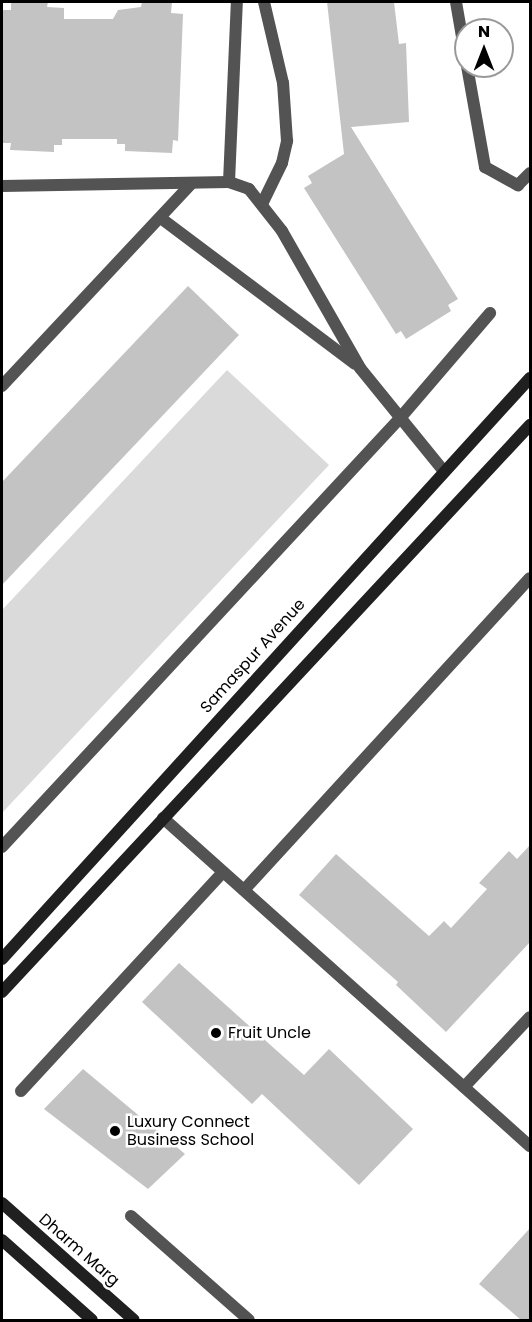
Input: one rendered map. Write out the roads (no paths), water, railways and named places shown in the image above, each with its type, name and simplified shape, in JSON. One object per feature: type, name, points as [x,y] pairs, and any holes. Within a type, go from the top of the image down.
[{"type":"main road","name":"Samaspur Avenue","points":[[2,959],[443,470],[531,378]]},
{"type":"main road","points":[[2,992],[531,425]]},
{"type":"main road","name":"Dharm Marg","points":[[2,1203],[134,1320]]},
{"type":"main road","points":[[2,1240],[92,1320]]},
{"type":"street","points":[[229,182],[237,2]]},
{"type":"street","points":[[263,202],[282,163],[287,141],[283,83],[264,2]]},
{"type":"street","points":[[456,2],[459,18]]},
{"type":"street","points":[[469,78],[485,167],[518,185],[531,173]]},
{"type":"street","points":[[2,186],[229,182],[249,189],[263,202],[360,368],[443,470]]},
{"type":"street","points":[[2,386],[162,219],[192,183]]},
{"type":"street","points":[[162,219],[360,368]]},
{"type":"street","points":[[2,848],[402,417],[490,313]]},
{"type":"street","points":[[244,890],[531,578]]},
{"type":"street","points":[[163,818],[531,1146]]},
{"type":"street","points":[[21,1091],[223,872]]},
{"type":"street","points":[[464,1087],[531,1017]]},
{"type":"street","points":[[131,1216],[249,1320]]},
{"type":"place","name":"Fruit Uncle","points":[[216,1033]]},
{"type":"place","name":"Luxury Connect Business School","points":[[115,1131]]}]
